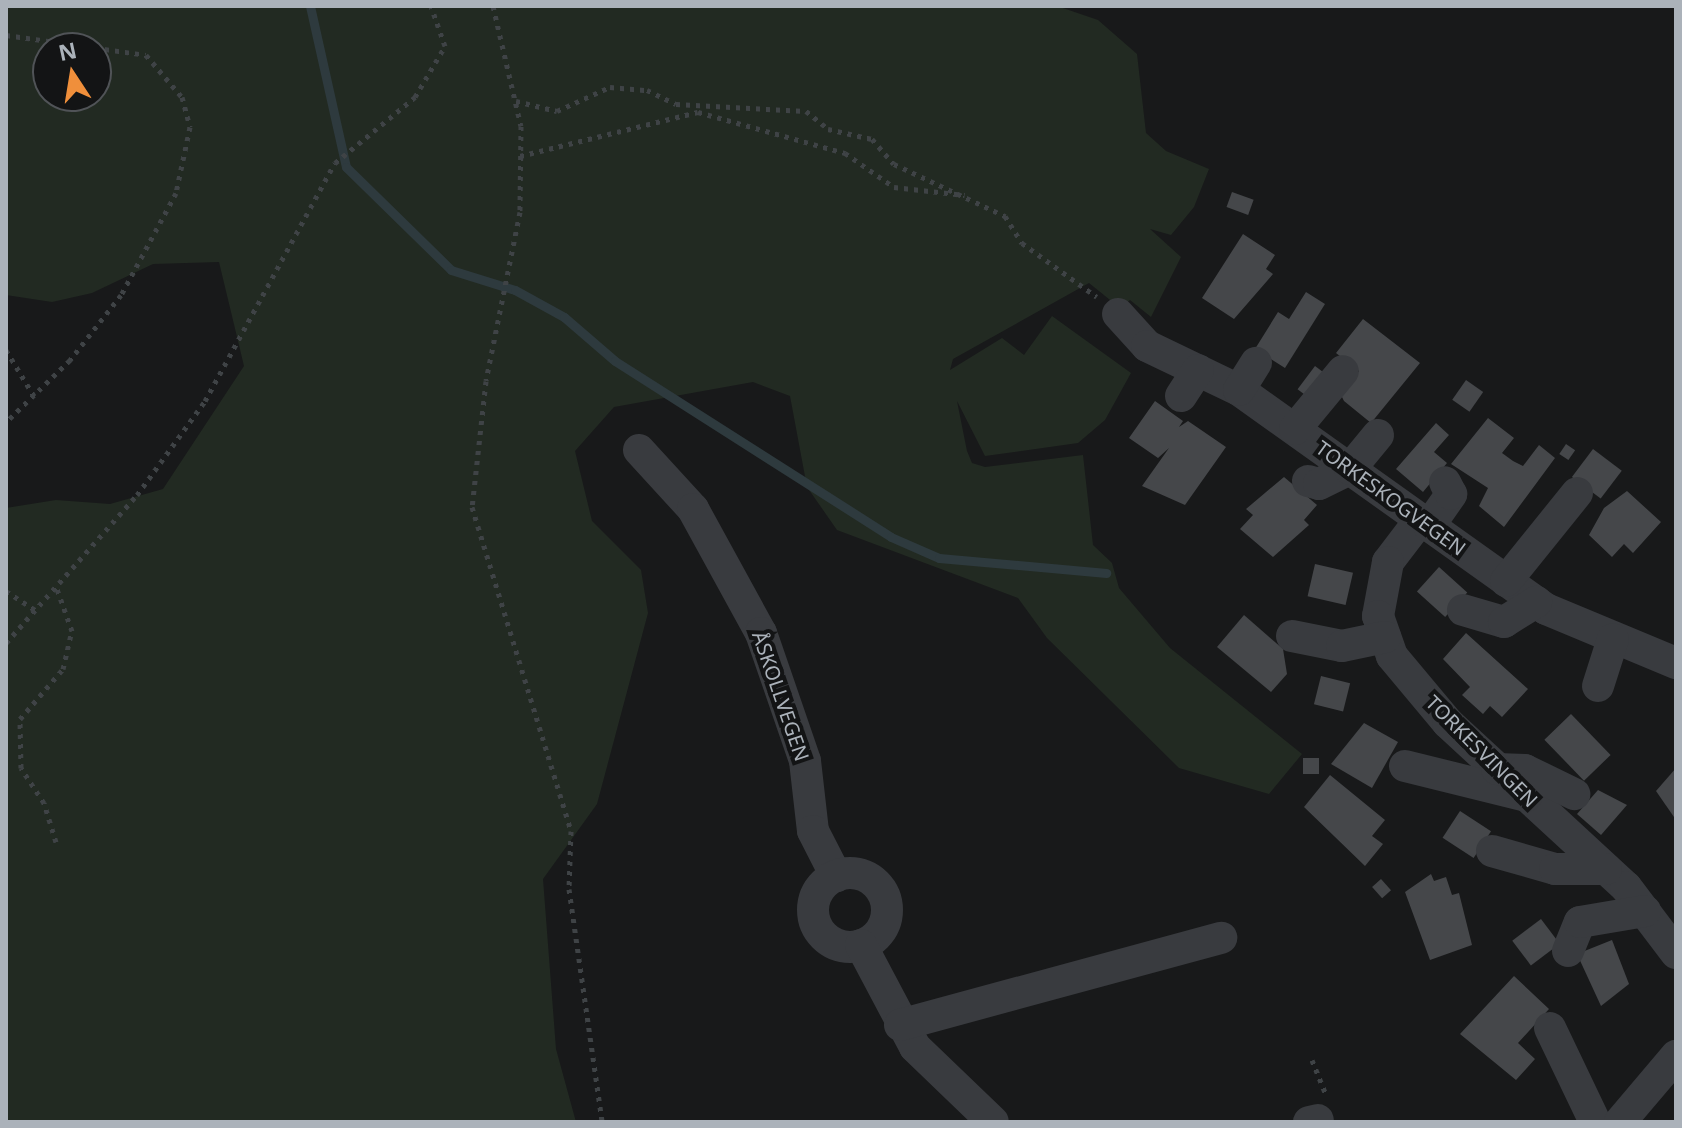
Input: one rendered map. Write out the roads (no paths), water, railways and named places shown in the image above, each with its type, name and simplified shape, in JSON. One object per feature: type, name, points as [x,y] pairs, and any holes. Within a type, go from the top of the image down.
[{"type":"street","name":"TORKESKOGVEGEN","points":[[1118,314],[1147,346],[1190,383],[1247,376],[1295,429],[1536,602],[1613,639],[1676,663]]},
{"type":"street","points":[[1295,429],[1343,371]]},
{"type":"street","points":[[1308,481],[1319,484],[1350,469],[1378,435]]},
{"type":"street","name":"ÅSKOLLVEGEN","points":[[639,450],[693,509],[761,633],[805,761],[813,831],[836,876]]},
{"type":"street","name":"TORKESVINGEN","points":[[1445,482],[1451,494],[1388,562],[1370,587],[1392,656],[1448,723],[1606,869],[1645,911],[1676,953]]},
{"type":"street","points":[[1506,581],[1577,493]]},
{"type":"street","points":[[1463,610],[1504,622],[1536,602]]},
{"type":"street","points":[[1292,636],[1337,658],[1385,637]]},
{"type":"street","points":[[1598,686],[1613,639]]},
{"type":"street","points":[[1405,766],[1526,796]]},
{"type":"street","points":[[1497,769],[1525,770],[1574,794]]},
{"type":"street","points":[[1492,851],[1555,869],[1606,869]]},
{"type":"street","points":[[836,876],[863,876],[886,902],[884,924],[861,945],[831,942],[815,922],[816,895],[836,876]]},
{"type":"street","points":[[1568,951],[1580,922],[1645,911]]},
{"type":"street","points":[[900,1025],[1221,938]]},
{"type":"street","points":[[861,945],[900,1025],[945,1082],[993,1122]]},
{"type":"street","points":[[1550,1028],[1595,1122]]},
{"type":"street","points":[[1620,1122],[1676,1056]]},
{"type":"waterway","points":[[310,6],[346,167],[451,270],[515,290],[564,317],[615,361],[891,537],[939,558],[1106,573]]}]
